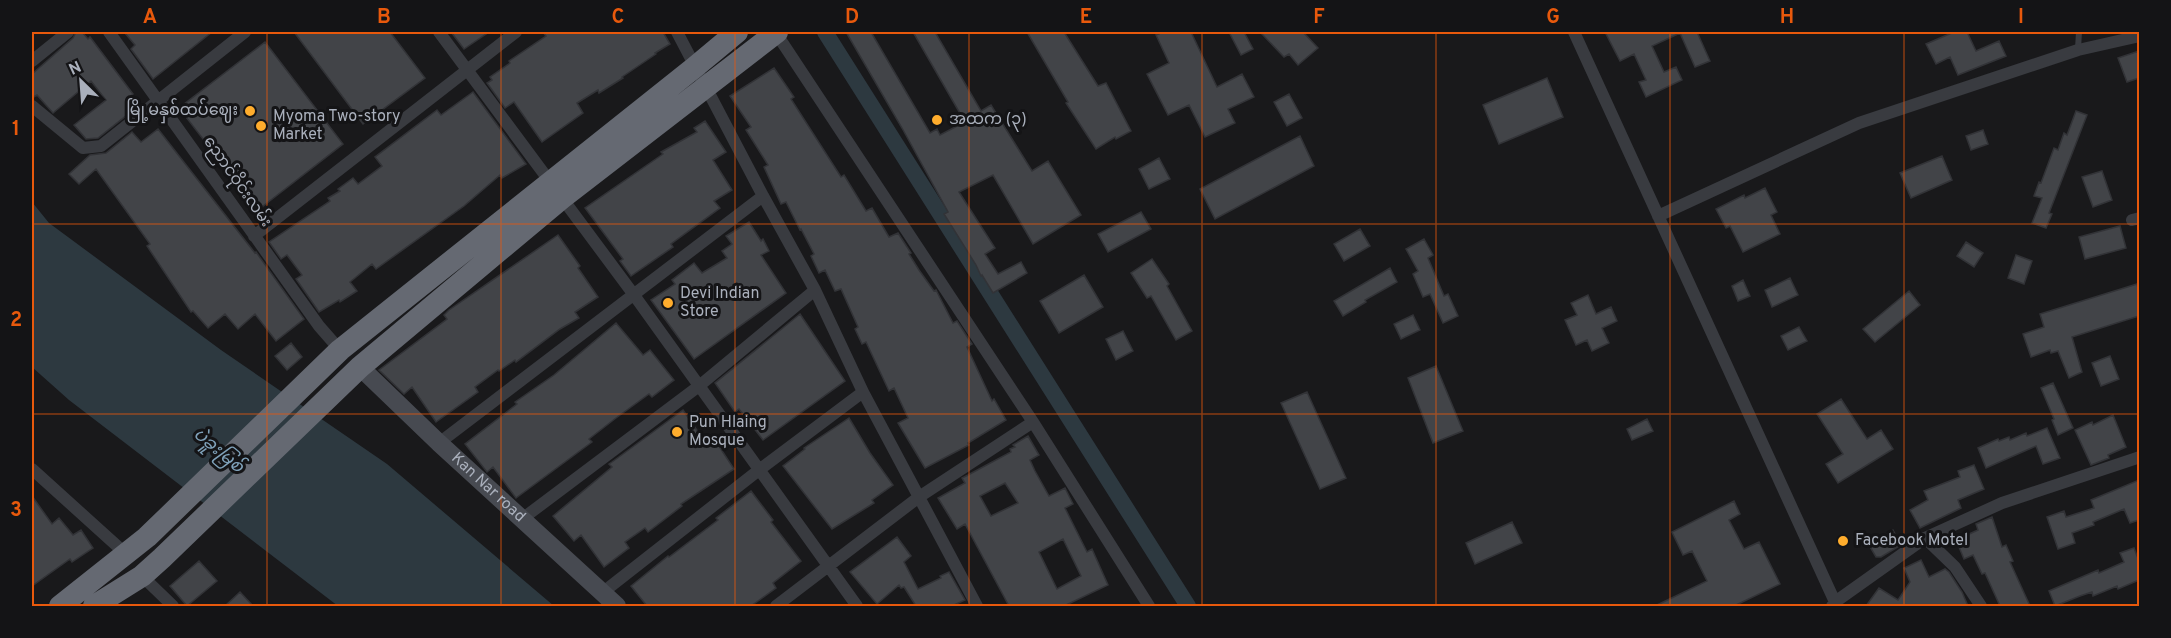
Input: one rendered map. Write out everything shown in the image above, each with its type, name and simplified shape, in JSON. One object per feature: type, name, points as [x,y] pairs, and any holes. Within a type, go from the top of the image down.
[{"type":"highway","points":[[701,77],[737,32]]},
{"type":"highway","points":[[60,606],[147,537],[335,355],[556,190],[701,77],[776,32]]},
{"type":"highway","points":[[94,606],[142,576],[162,558],[353,375],[556,190]]},
{"type":"street","points":[[32,61],[68,32]]},
{"type":"street","name":"ညောင်ဝိုင်းလမ်း","points":[[109,32],[319,326],[335,355]]},
{"type":"street","points":[[32,106],[83,148],[90,149],[100,146],[245,32]]},
{"type":"street","points":[[439,32],[634,295],[857,606]]},
{"type":"street","points":[[254,236],[516,32]]},
{"type":"street","points":[[677,32],[815,290],[863,392],[978,606]]},
{"type":"street","points":[[776,32],[1033,422],[1149,606]]},
{"type":"street","points":[[1574,32],[1834,604],[1925,538],[2002,503],[2139,457]]},
{"type":"street","points":[[1658,216],[1859,123],[2078,50],[2139,36]]},
{"type":"street","points":[[439,443],[763,196]]},
{"type":"street","points":[[522,519],[699,386],[815,290]]},
{"type":"street","name":"Kan Nar road","points":[[353,375],[439,443],[617,606]]},
{"type":"street","points":[[602,593],[863,392]]},
{"type":"street","points":[[776,606],[919,497],[1033,422]]},
{"type":"street","points":[[32,469],[126,555]]},
{"type":"street","points":[[1925,538],[1955,567],[1981,606]]},
{"type":"street","points":[[142,576],[173,606]]},
{"type":"lane","points":[[2078,50],[2079,32]]},
{"type":"water","name":"ပဲခူးမြစ်","points":[[32,202],[49,223],[221,350],[387,464],[554,606],[338,606],[69,400],[32,367]]},
{"type":"building","points":[[76,32],[82,32],[88,39],[90,37],[133,94],[130,97],[137,107],[98,138],[86,139],[74,125],[106,100],[91,81],[53,113],[37,95],[32,98],[32,74],[73,38]]},
{"type":"building","points":[[124,32],[212,32],[153,79],[131,49],[135,45]]},
{"type":"building","points":[[294,32],[390,32],[425,78],[363,124]]},
{"type":"building","points":[[451,32],[489,32],[464,49]]},
{"type":"building","points":[[543,32],[663,32],[670,44],[623,78],[577,103],[583,113],[542,142],[514,102],[505,108],[487,83],[492,80],[490,77],[510,63],[509,61],[546,36]]},
{"type":"building","points":[[846,32],[871,32],[930,133],[937,129],[940,135],[965,122],[913,32],[935,32],[981,111],[991,105],[1032,171],[1048,161],[1081,215],[1033,244],[993,175],[959,192],[995,248],[985,254],[998,274],[1021,262],[1027,273],[993,293],[944,214],[948,212]]},
{"type":"building","points":[[1027,32],[1064,32],[1098,86],[1106,83],[1131,131],[1116,139],[1115,137],[1096,149],[1066,103],[1068,102]]},
{"type":"building","points":[[1163,32],[1191,32],[1217,87],[1242,74],[1254,97],[1228,109],[1235,123],[1205,137],[1189,105],[1168,115],[1147,74],[1169,63],[1156,35]]},
{"type":"building","points":[[1229,32],[1244,32],[1253,49],[1241,55]]},
{"type":"building","points":[[1260,32],[1303,32],[1318,48],[1298,65],[1289,54],[1284,57]]},
{"type":"building","points":[[1605,32],[1697,32],[1710,61],[1695,67],[1680,33],[1652,46],[1664,72],[1676,67],[1682,80],[1646,97],[1639,82],[1646,80],[1634,54],[1620,61]]},
{"type":"building","points":[[1954,32],[1967,32],[1976,51],[1999,41],[2006,56],[1958,75],[1950,57],[1936,64],[1926,44]]},
{"type":"building","name":"Myoma Two-story Market","points":[[265,42],[343,144],[258,210],[179,108]]},
{"type":"building","points":[[2139,51],[2139,78],[2127,82],[2118,58]]},
{"type":"building","points":[[774,68],[794,97],[791,99],[841,177],[844,175],[866,211],[872,208],[889,237],[898,233],[919,270],[934,291],[936,290],[953,323],[957,321],[972,344],[967,347],[992,401],[994,399],[1006,420],[968,443],[969,445],[925,468],[898,423],[908,418],[894,388],[889,391],[866,342],[862,344],[855,329],[858,327],[841,289],[835,291],[825,270],[819,273],[811,256],[814,254],[786,202],[781,204],[764,167],[768,165],[746,130],[751,127],[730,96]]},
{"type":"building","points":[[1547,78],[1563,117],[1499,144],[1483,105]]},
{"type":"building","points":[[473,92],[526,164],[502,178],[500,175],[464,206],[376,269],[372,264],[350,282],[357,291],[319,312],[296,279],[302,275],[287,255],[281,259],[269,242],[330,201],[328,198],[340,191],[338,189],[353,178],[358,184],[382,166],[375,157],[437,110],[441,115]]},
{"type":"building","points":[[1289,94],[1302,118],[1287,126],[1274,102]]},
{"type":"building","points":[[2076,111],[2087,115],[2049,213],[2052,214],[2046,228],[2032,223],[2042,198],[2034,196],[2054,148],[2058,150],[2064,133],[2067,135]]},
{"type":"building","points":[[705,121],[726,152],[713,160],[732,190],[714,201],[720,208],[671,244],[673,247],[631,276],[620,261],[623,259],[585,208],[663,154],[661,152],[697,132],[694,128]]},
{"type":"building","points":[[158,129],[256,252],[304,319],[276,341],[255,314],[238,329],[225,314],[208,328],[193,311],[191,312],[147,246],[150,244],[96,169],[79,184],[69,174],[90,155],[106,153],[132,132],[141,142]]},
{"type":"building","points":[[1983,130],[1988,144],[1971,150],[1966,136]]},
{"type":"building","points":[[1300,136],[1314,166],[1215,219],[1200,189]]},
{"type":"building","points":[[1942,156],[1952,180],[1911,198],[1900,173]]},
{"type":"building","points":[[1159,158],[1170,179],[1149,189],[1139,169]]},
{"type":"building","points":[[2102,171],[2112,200],[2093,207],[2082,177]]},
{"type":"building","points":[[1765,188],[1777,212],[1771,215],[1780,234],[1743,252],[1730,226],[1726,228],[1716,209],[1744,195],[1745,198]]},
{"type":"building","points":[[1141,212],[1151,229],[1108,252],[1098,234]]},
{"type":"building","points":[[749,222],[761,241],[763,239],[769,251],[761,255],[786,293],[694,359],[651,300],[675,284],[672,280],[694,263],[702,273],[727,258],[722,251],[732,244],[726,236]]},
{"type":"building","points":[[2120,226],[2126,248],[2085,259],[2079,237]]},
{"type":"building","points":[[1360,229],[1370,246],[1344,261],[1334,244]]},
{"type":"building","points":[[558,235],[598,297],[575,312],[579,318],[560,329],[516,362],[515,360],[498,370],[475,387],[478,392],[436,422],[412,387],[404,394],[379,370],[447,319],[444,315],[449,310]]},
{"type":"building","points":[[1424,239],[1433,255],[1428,258],[1444,296],[1448,294],[1458,316],[1443,323],[1430,294],[1423,297],[1413,274],[1418,271],[1406,249]]},
{"type":"building","points":[[1966,242],[1983,253],[1974,267],[1957,256]]},
{"type":"building","points":[[2016,255],[2032,261],[2024,284],[2008,278]]},
{"type":"building","points":[[1152,259],[1169,284],[1167,286],[1192,331],[1176,340],[1151,296],[1147,298],[1131,273]]},
{"type":"building","points":[[1390,268],[1397,282],[1365,300],[1366,302],[1343,316],[1334,301]]},
{"type":"building","points":[[1084,275],[1103,307],[1059,333],[1040,301]]},
{"type":"building","points":[[1790,278],[1798,295],[1772,307],[1765,290]]},
{"type":"building","points":[[1743,280],[1750,296],[1738,301],[1732,286]]},
{"type":"building","points":[[2137,284],[2139,316],[2072,337],[2082,372],[2069,378],[2058,351],[2051,353],[2050,350],[2031,357],[2023,334],[2044,327],[2040,314]]},
{"type":"building","points":[[1909,291],[1920,305],[1875,342],[1863,329]]},
{"type":"building","points":[[1588,295],[1596,314],[1611,307],[1617,321],[1602,328],[1609,343],[1592,351],[1587,340],[1576,345],[1565,320],[1577,315],[1571,303]]},
{"type":"building","points":[[800,314],[845,381],[763,440],[739,409],[735,412],[715,383]]},
{"type":"building","points":[[1413,315],[1420,330],[1401,339],[1394,324]]},
{"type":"building","points":[[616,323],[643,355],[650,350],[674,380],[652,397],[649,394],[616,418],[589,439],[592,442],[516,498],[493,467],[487,472],[465,444],[517,404],[515,402],[554,375]]},
{"type":"building","points":[[1799,327],[1807,341],[1788,350],[1781,336]]},
{"type":"building","points":[[1123,331],[1133,351],[1116,360],[1106,339]]},
{"type":"building","points":[[291,343],[302,357],[287,370],[275,356]]},
{"type":"building","points":[[2110,356],[2119,379],[2101,386],[2092,363]]},
{"type":"building","points":[[1436,366],[1463,431],[1433,443],[1408,378]]},
{"type":"building","points":[[2053,383],[2073,428],[2058,435],[2041,388]]},
{"type":"building","points":[[1307,392],[1346,478],[1320,489],[1281,403]]},
{"type":"building","points":[[1841,399],[1867,439],[1881,430],[1893,449],[1838,483],[1826,464],[1843,454],[1817,414]]},
{"type":"building","points":[[683,410],[707,445],[715,440],[734,469],[681,504],[682,506],[648,532],[645,528],[625,542],[629,548],[604,567],[581,535],[574,541],[553,516],[612,467],[609,464]]},
{"type":"building","points":[[2113,415],[2126,447],[2108,455],[2109,458],[2091,465],[2075,430],[2092,422],[2093,425]]},
{"type":"building","points":[[849,418],[893,485],[872,500],[874,503],[832,529],[783,466],[804,448]]},
{"type":"building","points":[[1647,419],[1653,431],[1632,440],[1627,429]]},
{"type":"building","points":[[2047,428],[2060,458],[2043,464],[2036,446],[1986,468],[1978,448],[1998,439],[1999,441],[2009,437],[2010,440]]},
{"type":"building","points":[[1028,436],[1039,455],[1030,460],[1049,496],[1065,488],[1073,504],[1065,508],[1087,552],[1092,549],[1108,585],[1064,606],[1009,606],[965,524],[957,529],[938,498],[965,483],[962,478],[1011,452],[1010,449],[1015,447],[1013,445]],"holes":[[[1005,483],[1018,503],[991,516],[980,496]],[[1063,539],[1081,576],[1057,589],[1039,552]]]},
{"type":"building","points":[[1974,465],[1984,489],[1958,500],[1961,508],[1920,528],[1910,510],[1928,500],[1924,491],[1960,477],[1958,471]]},
{"type":"building","points":[[2139,480],[2139,520],[2130,523],[2124,509],[2093,522],[2094,525],[2072,533],[2075,543],[2058,549],[2047,517],[2064,511],[2066,517],[2094,508],[2091,500]]},
{"type":"building","points":[[751,491],[801,561],[773,583],[776,588],[751,606],[647,606],[631,586],[718,520],[716,518]]},
{"type":"building","points":[[32,496],[52,524],[59,518],[73,535],[81,530],[93,548],[72,562],[70,559],[32,586]]},
{"type":"building","points":[[1734,501],[1740,514],[1729,520],[1744,549],[1759,542],[1780,584],[1734,606],[1655,606],[1707,581],[1692,551],[1683,555],[1672,532]]},
{"type":"building","points":[[1992,517],[2002,547],[2006,545],[2013,561],[2010,562],[2030,606],[2000,606],[1985,573],[1982,574],[1973,555],[1964,559],[1956,540],[1978,530],[1976,524]]},
{"type":"building","points":[[1512,522],[1522,543],[1475,564],[1466,543]]},
{"type":"building","points":[[1893,530],[1901,545],[1881,557],[1876,557],[1869,545]]},
{"type":"building","points":[[897,537],[911,556],[904,562],[918,589],[949,572],[965,600],[952,606],[916,606],[904,587],[901,588],[899,585],[877,604],[850,572]]},
{"type":"building","points":[[2134,548],[2139,561],[2139,580],[2093,596],[2092,592],[2055,606],[2049,591],[2098,570],[2099,573],[2124,562],[2120,553]]},
{"type":"building","points":[[1921,560],[1929,577],[1945,569],[1949,572],[1968,606],[1866,606],[1879,588],[1898,600],[1910,582],[1904,568]]},
{"type":"building","points":[[199,561],[217,581],[187,606],[170,586]]},
{"type":"building","points":[[240,592],[253,606],[225,606]]},
{"type":"waterway","points":[[825,32],[1188,606]]},
{"type":"place","name":"မြို့မနှစ်ထပ်ဈေး","points":[[250,111]]},
{"type":"place","name":"အထက (၃)","points":[[937,120]]},
{"type":"place","name":"Myoma Two-story Market","points":[[261,126]]},
{"type":"place","name":"Devi Indian Store","points":[[668,303]]},
{"type":"place","name":"Pun Hlaing Mosque","points":[[677,432]]},
{"type":"place","name":"Facebook Motel","points":[[1843,541]]}]
